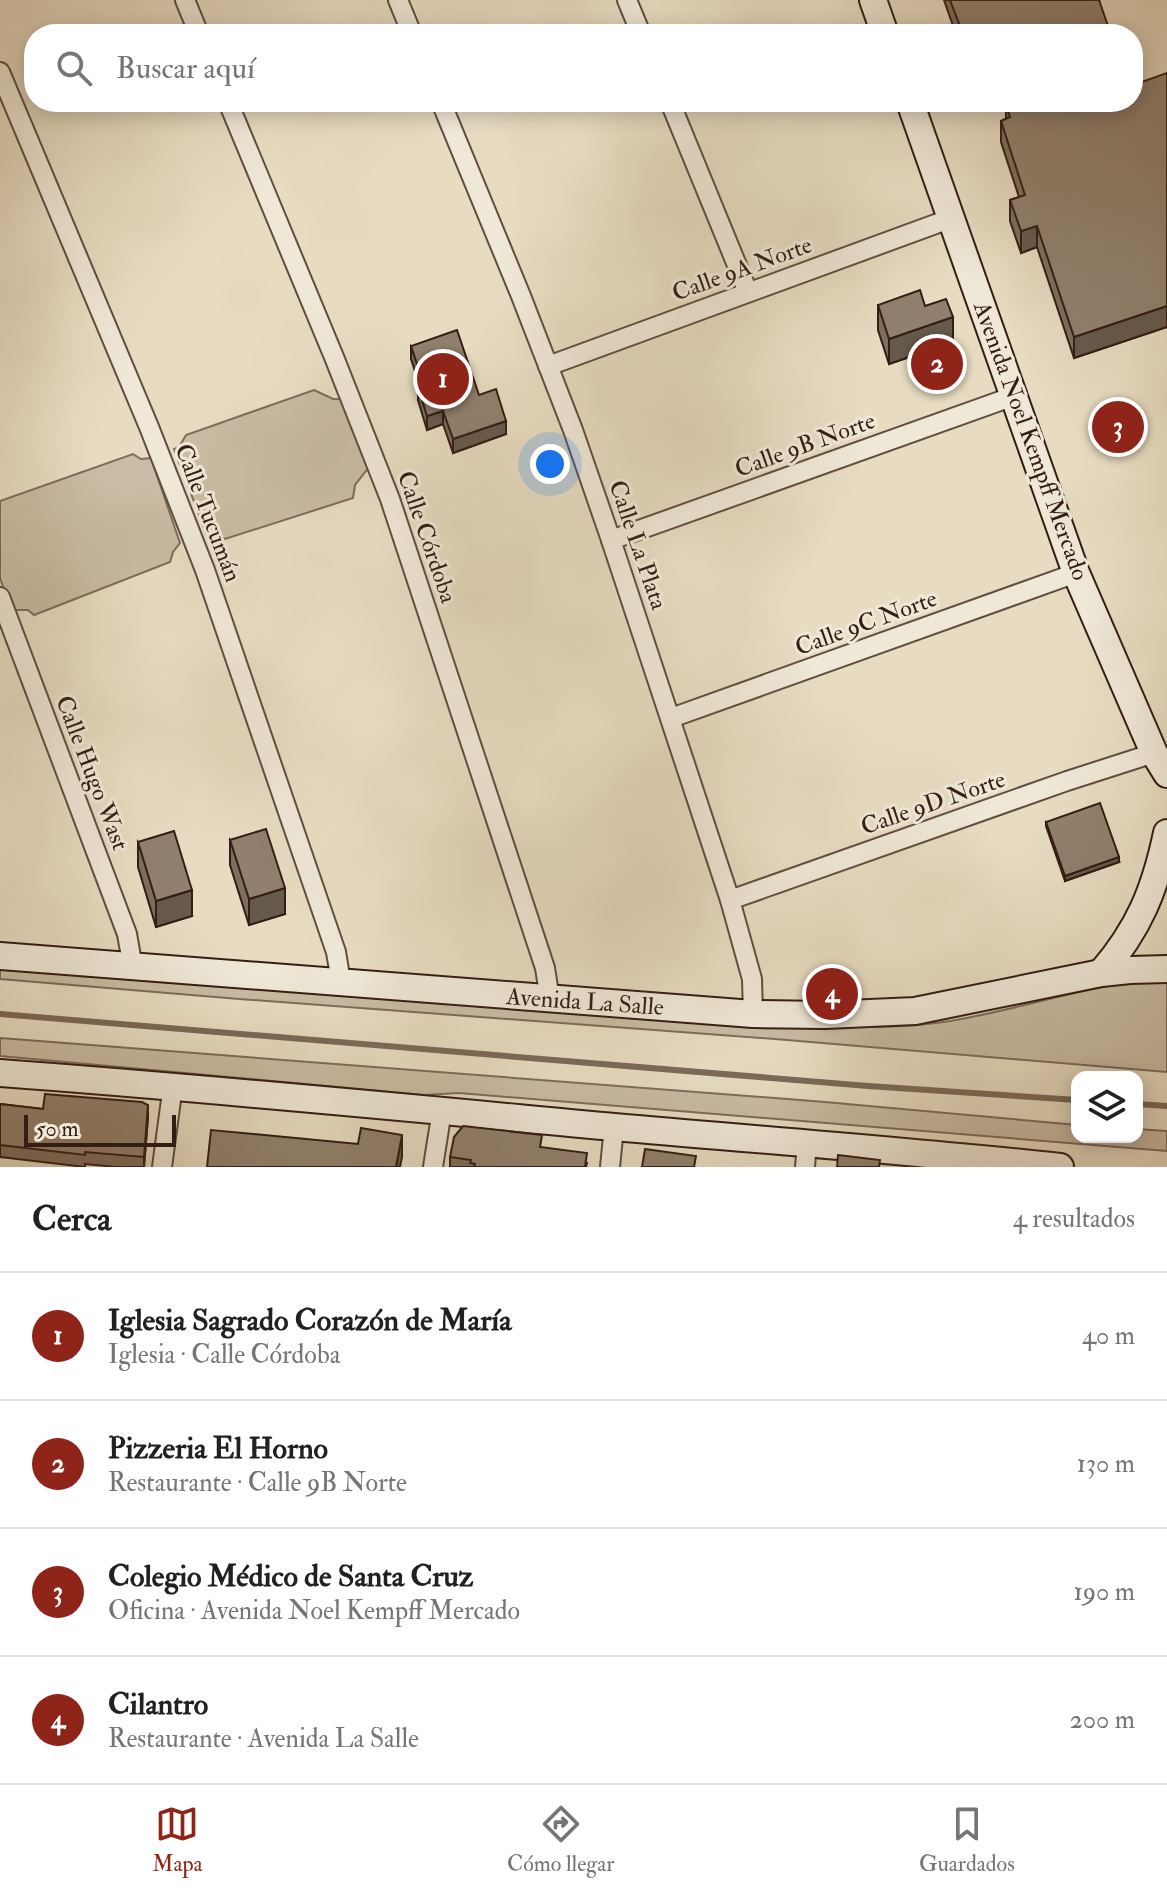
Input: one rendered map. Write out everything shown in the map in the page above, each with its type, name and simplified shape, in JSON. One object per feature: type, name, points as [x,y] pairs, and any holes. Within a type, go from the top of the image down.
[{"type":"main road","points":[[873,0],[881,24]]},
{"type":"main road","name":"Avenida Noel Kempff Mercado","points":[[914,112],[1076,573],[1160,763]]},
{"type":"main road","points":[[1101,973],[1141,916],[1151,893],[1167,833]]},
{"type":"main road","name":"Avenida La Salle","points":[[0,956],[550,1000],[753,1014],[825,1015],[915,1011],[1101,973],[1167,969]]},
{"type":"main road","points":[[0,1073],[173,1085],[614,1127],[806,1154],[1060,1167]]},
{"type":"street","points":[[185,0],[195,24]]},
{"type":"street","points":[[398,0],[408,24]]},
{"type":"street","points":[[627,0],[637,24]]},
{"type":"street","name":"Calle Tucumán","points":[[0,72],[149,427],[205,570],[336,952],[341,982]]},
{"type":"street","name":"Calle Córdoba","points":[[232,112],[390,499],[545,968],[550,1000]]},
{"type":"street","name":"Calle La Plata","points":[[445,112],[573,430],[611,540],[730,900],[752,979],[753,1014]]},
{"type":"street","points":[[674,112],[748,292]]},
{"type":"street","name":"Calle 9A Norte","points":[[548,366],[952,218]]},
{"type":"street","name":"Calle 9B Norte","points":[[611,540],[1014,396]]},
{"type":"street","name":"Calle 9C Norte","points":[[671,718],[1076,573]]},
{"type":"street","name":"Calle Hugo Wast","points":[[0,597],[127,934],[133,968]]},
{"type":"street","name":"Calle 9D Norte","points":[[730,900],[1053,786],[1160,763]]},
{"type":"street","points":[[162,1167],[173,1085]]},
{"type":"street","points":[[433,1167],[442,1110]]},
{"type":"street","points":[[610,1167],[614,1127]]},
{"type":"shaded area","points":[[314,390],[333,399],[343,399],[369,467],[355,485],[353,498],[225,539],[206,533],[174,449],[179,447],[186,435]]},
{"type":"shaded area","points":[[133,454],[141,459],[151,458],[180,543],[170,562],[34,615],[28,610],[11,610],[0,578],[0,501]]},
{"type":"shaded area","points":[[0,967],[765,1025],[858,1027],[950,1021],[1112,985],[1167,978],[1167,1072],[0,979]]},
{"type":"shaded area","points":[[0,1038],[825,1102],[1071,1124],[1071,1143],[1143,1143],[1143,1129],[1167,1131],[1167,1151],[459,1093],[424,1095],[0,1056]]},
{"type":"building","points":[[950,0],[1099,0],[1107,24],[959,24]]},
{"type":"building","points":[[1167,73],[1167,306],[1074,337],[1037,226],[1021,231],[1010,200],[1025,195],[1001,121],[1010,117],[1008,112],[1143,112],[1143,81]]},
{"type":"building","points":[[920,290],[925,306],[946,299],[953,317],[889,339],[878,305]]},
{"type":"building","points":[[457,330],[479,395],[496,389],[506,421],[453,439],[443,411],[427,416],[418,387],[424,385],[411,346]]},
{"type":"building","points":[[1100,803],[1119,857],[1065,876],[1046,822]]},
{"type":"building","points":[[266,829],[285,888],[249,899],[230,840]]},
{"type":"building","points":[[174,831],[192,890],[156,901],[138,842]]},
{"type":"building","points":[[45,1094],[148,1105],[144,1157],[85,1152],[85,1155],[0,1145],[0,1104],[43,1109]]},
{"type":"building","points":[[463,1126],[542,1135],[540,1147],[587,1153],[585,1167],[474,1167],[471,1160],[450,1157],[454,1137]]},
{"type":"building","points":[[361,1128],[402,1135],[396,1167],[207,1167],[211,1130],[358,1144]]},
{"type":"building","points":[[645,1149],[696,1156],[694,1167],[642,1167]]},
{"type":"building","points":[[838,1155],[880,1160],[879,1167],[837,1167]]},
{"type":"waterway","points":[[0,1014],[868,1086],[1071,1100]]},
{"type":"waterway","points":[[1143,1104],[1167,1106]]},
{"type":"place","name":"Pizzeria El Horno","points":[[937,364]]},
{"type":"place","name":"Iglesia Sagrado Corazón de María","points":[[443,379]]},
{"type":"place","name":"Colegio Médico de Santa Cruz","points":[[1118,427]]},
{"type":"place","name":"Cilantro","points":[[832,994]]}]
